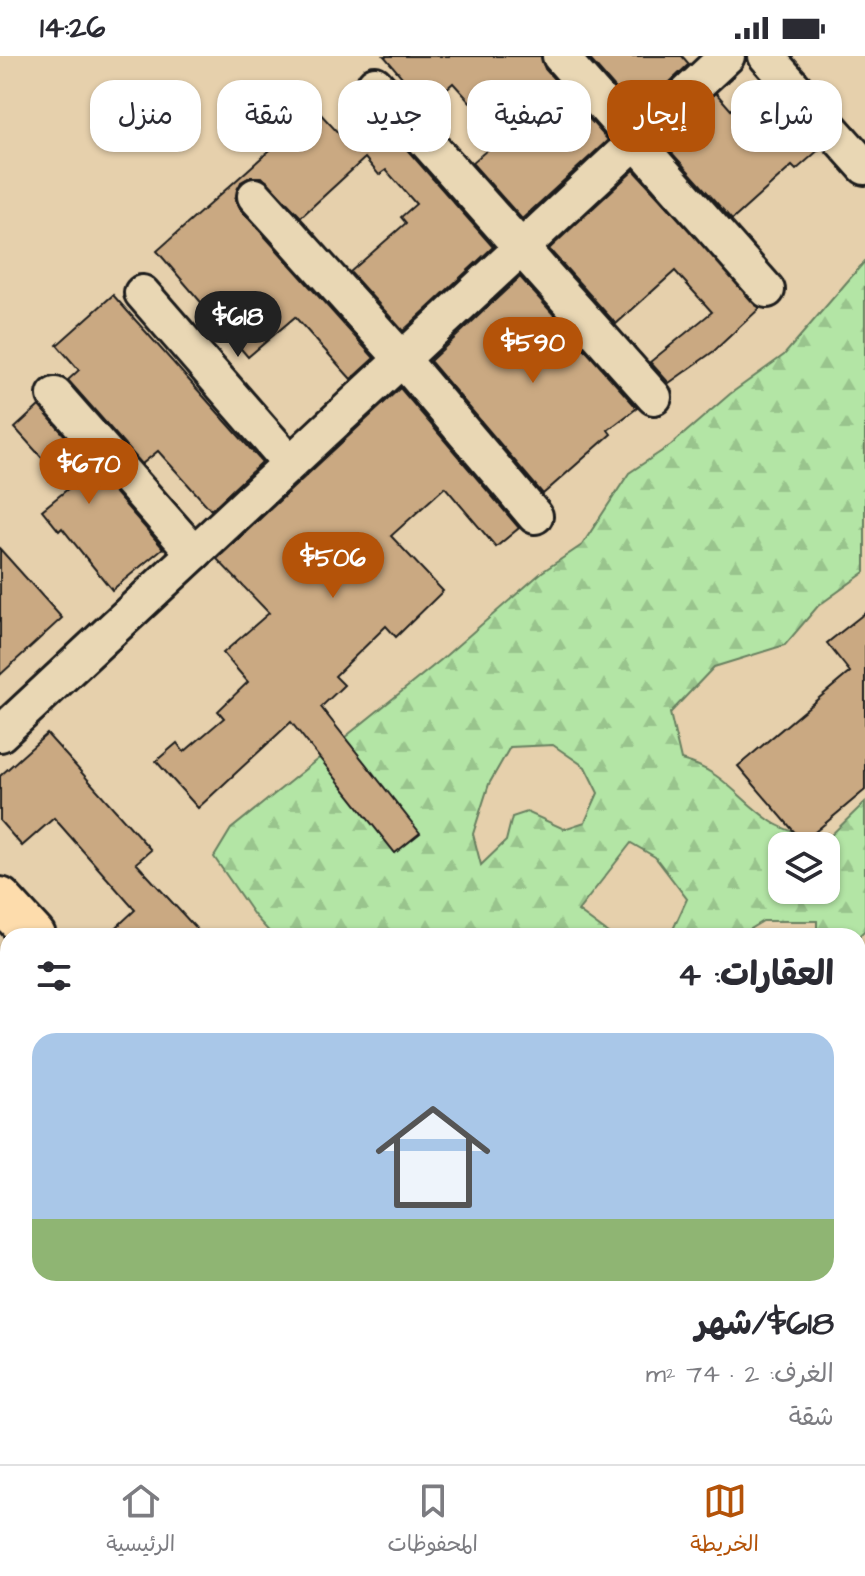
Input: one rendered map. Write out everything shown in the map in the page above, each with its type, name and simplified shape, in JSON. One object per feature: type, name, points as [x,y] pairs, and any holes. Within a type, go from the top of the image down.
[{"type":"main road","points":[[0,899],[27,928]]},
{"type":"street","points":[[560,56],[607,109]]},
{"type":"street","points":[[701,80],[727,56]]},
{"type":"street","points":[[766,56],[865,167]]},
{"type":"street","points":[[435,152],[654,397]]},
{"type":"street","points":[[0,734],[624,152]]},
{"type":"street","points":[[646,152],[767,290]]},
{"type":"street","points":[[255,196],[402,359],[535,516]]},
{"type":"street","points":[[142,293],[290,463]]},
{"type":"street","points":[[55,395],[194,553]]},
{"type":"green space","points":[[865,261],[865,572],[818,606],[785,645],[714,667],[670,713],[681,760],[709,771],[772,822],[795,832],[768,832],[768,904],[840,904],[840,832],[834,832],[865,802],[865,928],[817,928],[817,921],[763,921],[751,928],[674,928],[687,899],[655,857],[631,843],[578,911],[601,928],[266,928],[214,857],[231,829],[442,659],[542,572],[582,545],[629,473],[671,445],[730,394],[784,355]],"holes":[[[553,745],[585,767],[598,793],[585,822],[564,829],[527,812],[512,817],[506,841],[481,865],[473,834],[489,784],[510,747]]]},
{"type":"building","points":[[384,56],[541,56],[545,69],[555,80],[467,80],[467,98],[453,83],[451,85],[451,80],[405,80]]},
{"type":"building","points":[[587,56],[682,56],[689,64],[672,80],[608,80]]},
{"type":"building","points":[[716,93],[731,110],[731,152],[816,152],[796,170],[792,166],[732,220],[671,152],[715,152]]},
{"type":"building","points":[[322,115],[338,133],[338,152],[409,152],[493,247],[403,331],[350,272],[406,223],[401,217],[416,204],[386,170],[379,175],[365,158],[301,217],[262,177],[250,177],[241,182],[235,199],[240,209],[374,358],[351,379],[295,317],[248,357],[157,251],[268,152],[322,152]]},
{"type":"building","points":[[591,121],[607,139],[522,219],[472,163],[485,152],[591,152]]},
{"type":"building","points":[[634,170],[760,308],[714,351],[669,383],[650,362],[712,312],[675,271],[616,324],[549,249]]},
{"type":"building","points":[[520,277],[637,408],[608,430],[611,434],[543,494],[430,361]]},
{"type":"building","points":[[113,295],[262,462],[211,510],[158,451],[142,464],[68,380],[79,370],[57,345]]},
{"type":"building","points":[[400,388],[519,528],[496,547],[445,487],[391,536],[443,591],[396,637],[386,626],[335,676],[344,685],[321,707],[420,833],[395,853],[291,722],[198,808],[156,761],[177,743],[184,752],[224,718],[218,711],[248,682],[223,653],[269,613],[217,559]]},
{"type":"building","points":[[39,406],[163,548],[112,590],[62,528],[59,531],[42,510],[69,488],[15,428]]},
{"type":"building","points":[[0,549],[62,618],[0,675]]},
{"type":"building","points":[[865,613],[865,790],[815,832],[794,832],[738,766],[850,672],[827,643]]},
{"type":"building","points":[[47,734],[151,850],[136,863],[196,928],[116,928],[135,910],[54,818],[22,846],[0,821],[0,776]]}]
